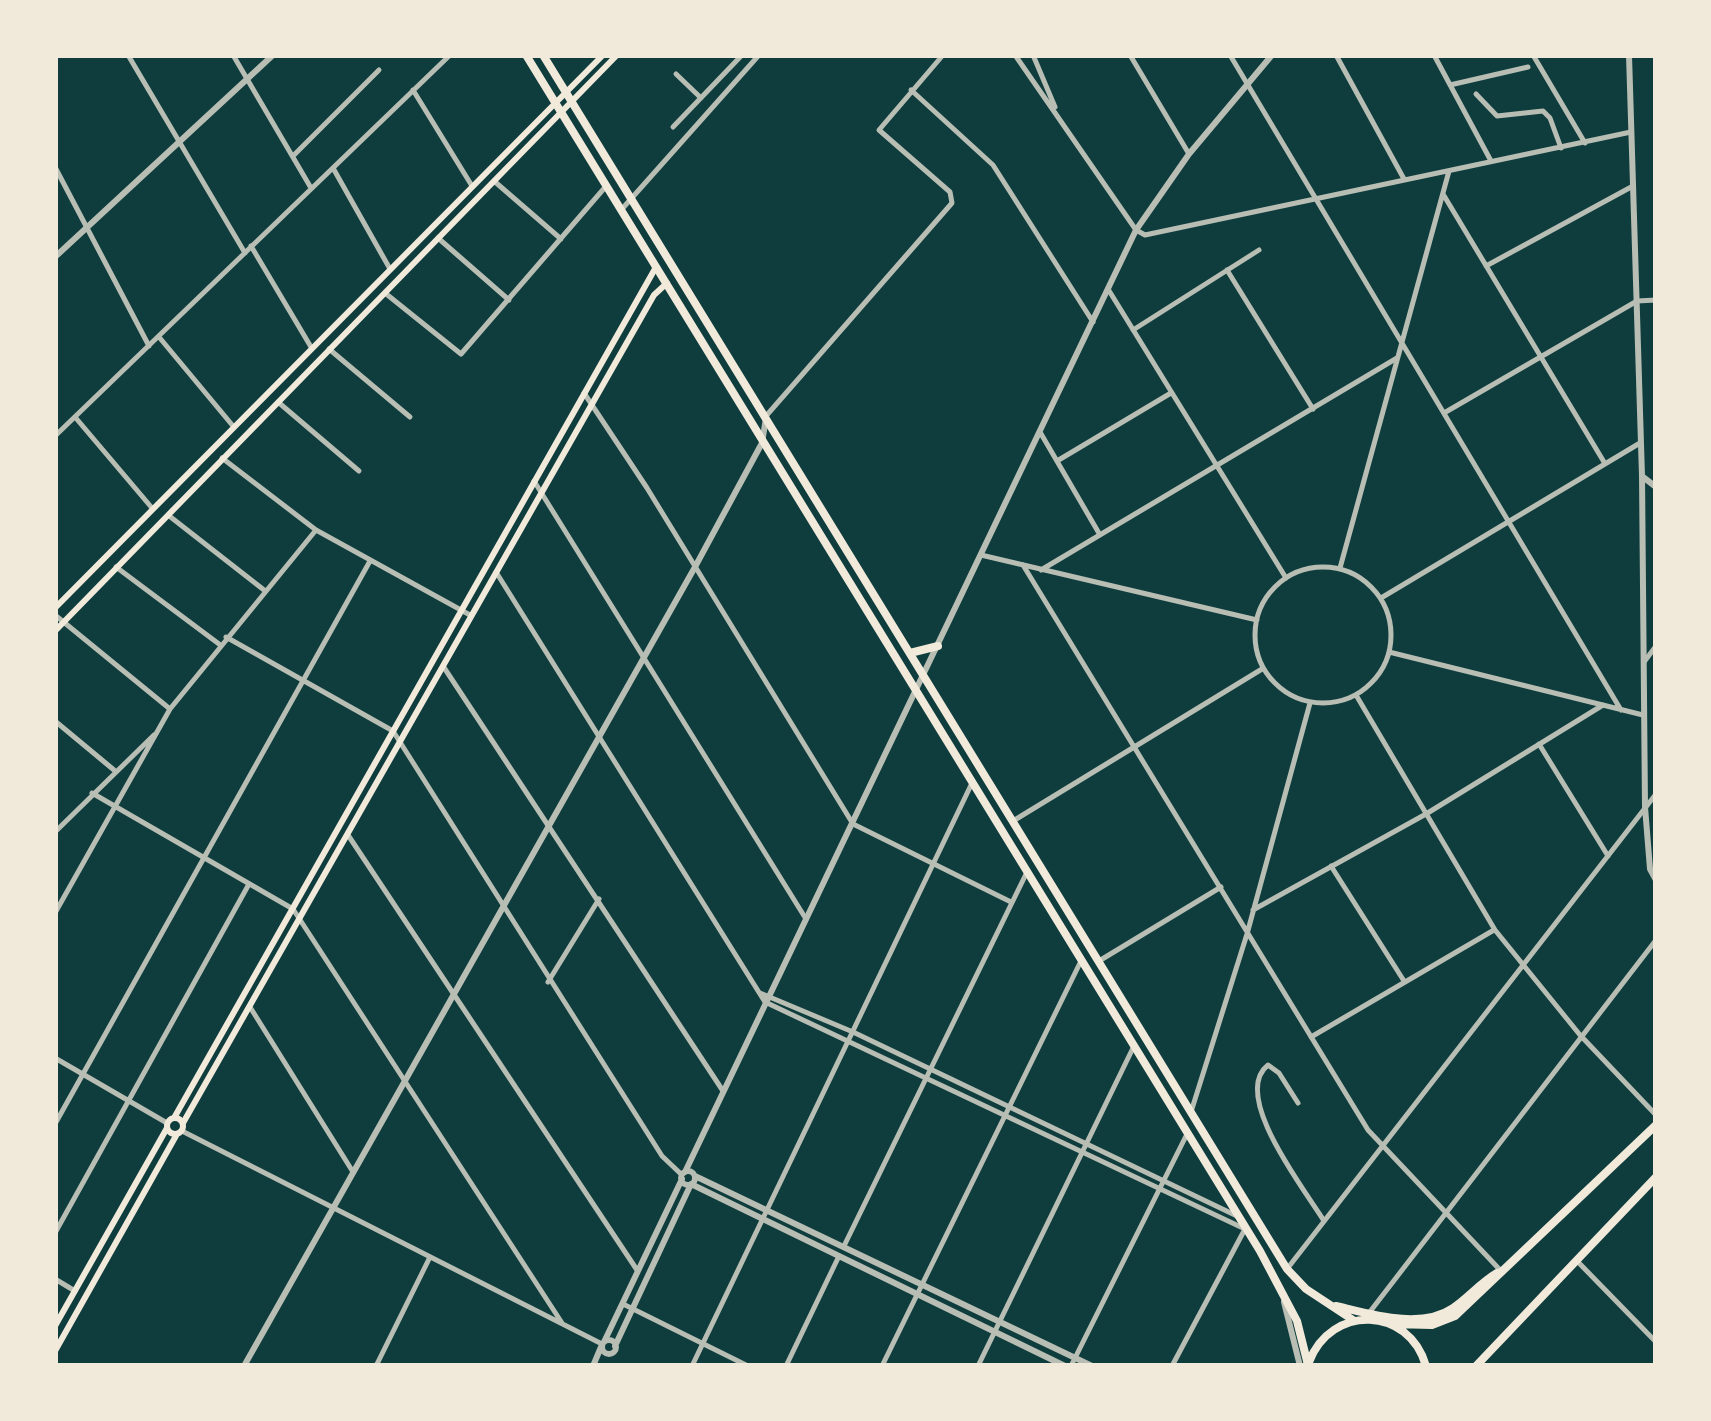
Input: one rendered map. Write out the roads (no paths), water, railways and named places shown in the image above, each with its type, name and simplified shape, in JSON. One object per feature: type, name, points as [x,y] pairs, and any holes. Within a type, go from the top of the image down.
[{"type":"main road","points":[[526,55],[1239,1217],[1280,1286],[1303,1335],[1308,1365]]},
{"type":"main road","points":[[544,55],[1287,1269],[1353,1320]]},
{"type":"main road","points":[[55,631],[562,112],[569,97],[603,55]]},
{"type":"main road","points":[[55,611],[311,346],[556,102],[569,97],[617,55]]},
{"type":"main road","points":[[55,1326],[656,266]]},
{"type":"main road","points":[[55,1351],[542,490],[654,295],[667,284]]},
{"type":"main road","points":[[910,653],[938,646]]},
{"type":"main road","points":[[169,1123],[180,1130]]},
{"type":"main road","points":[[169,1123],[180,1130]]},
{"type":"main road","points":[[1393,1324],[1447,1321],[1656,1125]]},
{"type":"main road","points":[[1480,1365],[1656,1177]]},
{"type":"main road","points":[[1327,1303],[1369,1314],[1434,1317],[1453,1308],[1500,1271]]},
{"type":"main road","points":[[75,1290],[86,1297]]},
{"type":"main road","points":[[1308,1365],[1324,1336],[1353,1320],[1374,1318],[1393,1324],[1412,1338],[1426,1366]]},
{"type":"street","points":[[128,55],[245,253]]},
{"type":"street","points":[[234,55],[311,188]]},
{"type":"street","points":[[55,257],[272,55]]},
{"type":"street","points":[[55,436],[450,55]]},
{"type":"street","points":[[730,55],[736,61]]},
{"type":"street","points":[[674,126],[742,55]]},
{"type":"street","points":[[622,209],[759,55]]},
{"type":"street","points":[[244,1366],[696,566],[762,443],[766,416],[951,204],[950,192],[880,134],[880,124],[943,55]]},
{"type":"street","points":[[1015,55],[1136,230],[1145,235],[1631,132]]},
{"type":"street","points":[[1033,55],[1056,110]]},
{"type":"street","points":[[1130,55],[1189,154]]},
{"type":"street","points":[[1230,55],[1401,346],[1510,518],[1621,710]]},
{"type":"street","points":[[592,1366],[1136,230],[1189,154],[1272,55]]},
{"type":"street","points":[[1336,55],[1404,180]]},
{"type":"street","points":[[1434,55],[1492,161]]},
{"type":"street","points":[[1534,55],[1585,144]]},
{"type":"street","points":[[1629,55],[1642,476],[1646,807],[1650,869],[1656,880]]},
{"type":"street","points":[[1450,85],[1528,67]]},
{"type":"street","points":[[293,156],[380,70]]},
{"type":"street","points":[[676,74],[701,98]]},
{"type":"street","points":[[414,90],[472,186]]},
{"type":"street","points":[[911,90],[993,165],[1093,322]]},
{"type":"street","points":[[1476,94],[1496,116],[1543,111],[1550,118],[1560,148]]},
{"type":"street","points":[[55,167],[149,346]]},
{"type":"street","points":[[333,168],[390,269]]},
{"type":"street","points":[[1340,568],[1449,170]]},
{"type":"street","points":[[494,181],[560,239]]},
{"type":"street","points":[[384,293],[461,354],[606,184]]},
{"type":"street","points":[[1486,266],[1633,186]]},
{"type":"street","points":[[1443,194],[1604,462]]},
{"type":"street","points":[[438,238],[510,300]]},
{"type":"street","points":[[251,246],[311,346]]},
{"type":"street","points":[[1133,330],[1260,250]]},
{"type":"street","points":[[1227,270],[1313,409]]},
{"type":"street","points":[[1108,289],[1286,578]]},
{"type":"street","points":[[1444,414],[1637,301],[1656,300]]},
{"type":"street","points":[[159,337],[233,426]]},
{"type":"street","points":[[329,348],[410,417]]},
{"type":"street","points":[[1040,570],[1218,468],[1397,358]]},
{"type":"street","points":[[1058,460],[1172,392]]},
{"type":"street","points":[[584,393],[696,566],[852,824],[1011,902]]},
{"type":"street","points":[[278,402],[358,471]]},
{"type":"street","points":[[75,417],[152,508]]},
{"type":"street","points":[[1040,432],[1100,536]]},
{"type":"street","points":[[1381,598],[1640,443]]},
{"type":"street","points":[[222,458],[316,530],[470,616]]},
{"type":"street","points":[[1642,476],[1656,487]]},
{"type":"street","points":[[534,481],[806,919]]},
{"type":"street","points":[[168,514],[264,590]]},
{"type":"street","points":[[55,913],[170,709],[219,644],[316,530]]},
{"type":"street","points":[[981,556],[1257,620]]},
{"type":"street","points":[[55,1124],[370,561]]},
{"type":"street","points":[[116,566],[219,644]]},
{"type":"street","points":[[1023,566],[1380,1148],[1500,1271]]},
{"type":"street","points":[[1307,568],[1340,568],[1368,583],[1381,598],[1392,627],[1389,652],[1373,682],[1356,696],[1333,703],[1310,702],[1289,695],[1262,669],[1256,647],[1257,620],[1266,598],[1286,578],[1307,568]]},
{"type":"street","points":[[496,572],[766,1002],[1245,1229],[1172,1366]]},
{"type":"street","points":[[55,611],[63,622],[170,709]]},
{"type":"street","points":[[226,637],[393,732],[548,982],[662,1156],[683,1175],[994,1331],[1070,1363],[1092,1366]]},
{"type":"street","points":[[1644,662],[1656,646]]},
{"type":"street","points":[[1389,652],[1644,715]]},
{"type":"street","points":[[443,666],[723,1091]]},
{"type":"street","points":[[1012,822],[1262,669]]},
{"type":"street","points":[[1356,696],[1495,930],[1580,1035],[1656,1115]]},
{"type":"street","points":[[1191,1112],[1247,934],[1310,702]]},
{"type":"street","points":[[1253,910],[1426,814],[1603,704]]},
{"type":"street","points":[[55,721],[114,770]]},
{"type":"street","points":[[55,832],[114,770],[160,730]]},
{"type":"street","points":[[1539,744],[1608,856]]},
{"type":"street","points":[[692,1366],[972,783]]},
{"type":"street","points":[[92,793],[292,908],[562,1323]]},
{"type":"street","points":[[1287,1269],[1656,794]]},
{"type":"street","points":[[55,818],[62,824]]},
{"type":"street","points":[[348,835],[637,1270]]},
{"type":"street","points":[[1331,866],[1404,981]]},
{"type":"street","points":[[786,1366],[1027,872]]},
{"type":"street","points":[[55,1233],[249,884]]},
{"type":"street","points":[[1100,961],[1221,887]]},
{"type":"street","points":[[548,982],[599,899]]},
{"type":"street","points":[[1310,1037],[1495,930]]},
{"type":"street","points":[[1369,1314],[1656,940]]},
{"type":"street","points":[[882,1366],[1006,1106],[1080,963]]},
{"type":"street","points":[[760,993],[770,993],[1239,1217]]},
{"type":"street","points":[[250,1007],[353,1172]]},
{"type":"street","points":[[978,1366],[1134,1048]]},
{"type":"street","points":[[55,1058],[169,1123]]},
{"type":"street","points":[[1298,1103],[1275,1068],[1263,1068],[1256,1090],[1258,1112],[1324,1221]]},
{"type":"street","points":[[180,1130],[613,1350]]},
{"type":"street","points":[[1070,1363],[1187,1134]]},
{"type":"street","points":[[693,1180],[768,1208],[999,1320],[1070,1363]]},
{"type":"street","points":[[605,1366],[693,1180]]},
{"type":"street","points":[[376,1366],[429,1259]]},
{"type":"street","points":[[1578,1264],[1656,1342]]},
{"type":"street","points":[[55,1279],[75,1290]]},
{"type":"street","points":[[1280,1286],[1300,1366]]},
{"type":"street","points":[[622,1304],[748,1366]]},
{"type":"street","points":[[1648,1333],[1656,1330]]}]
